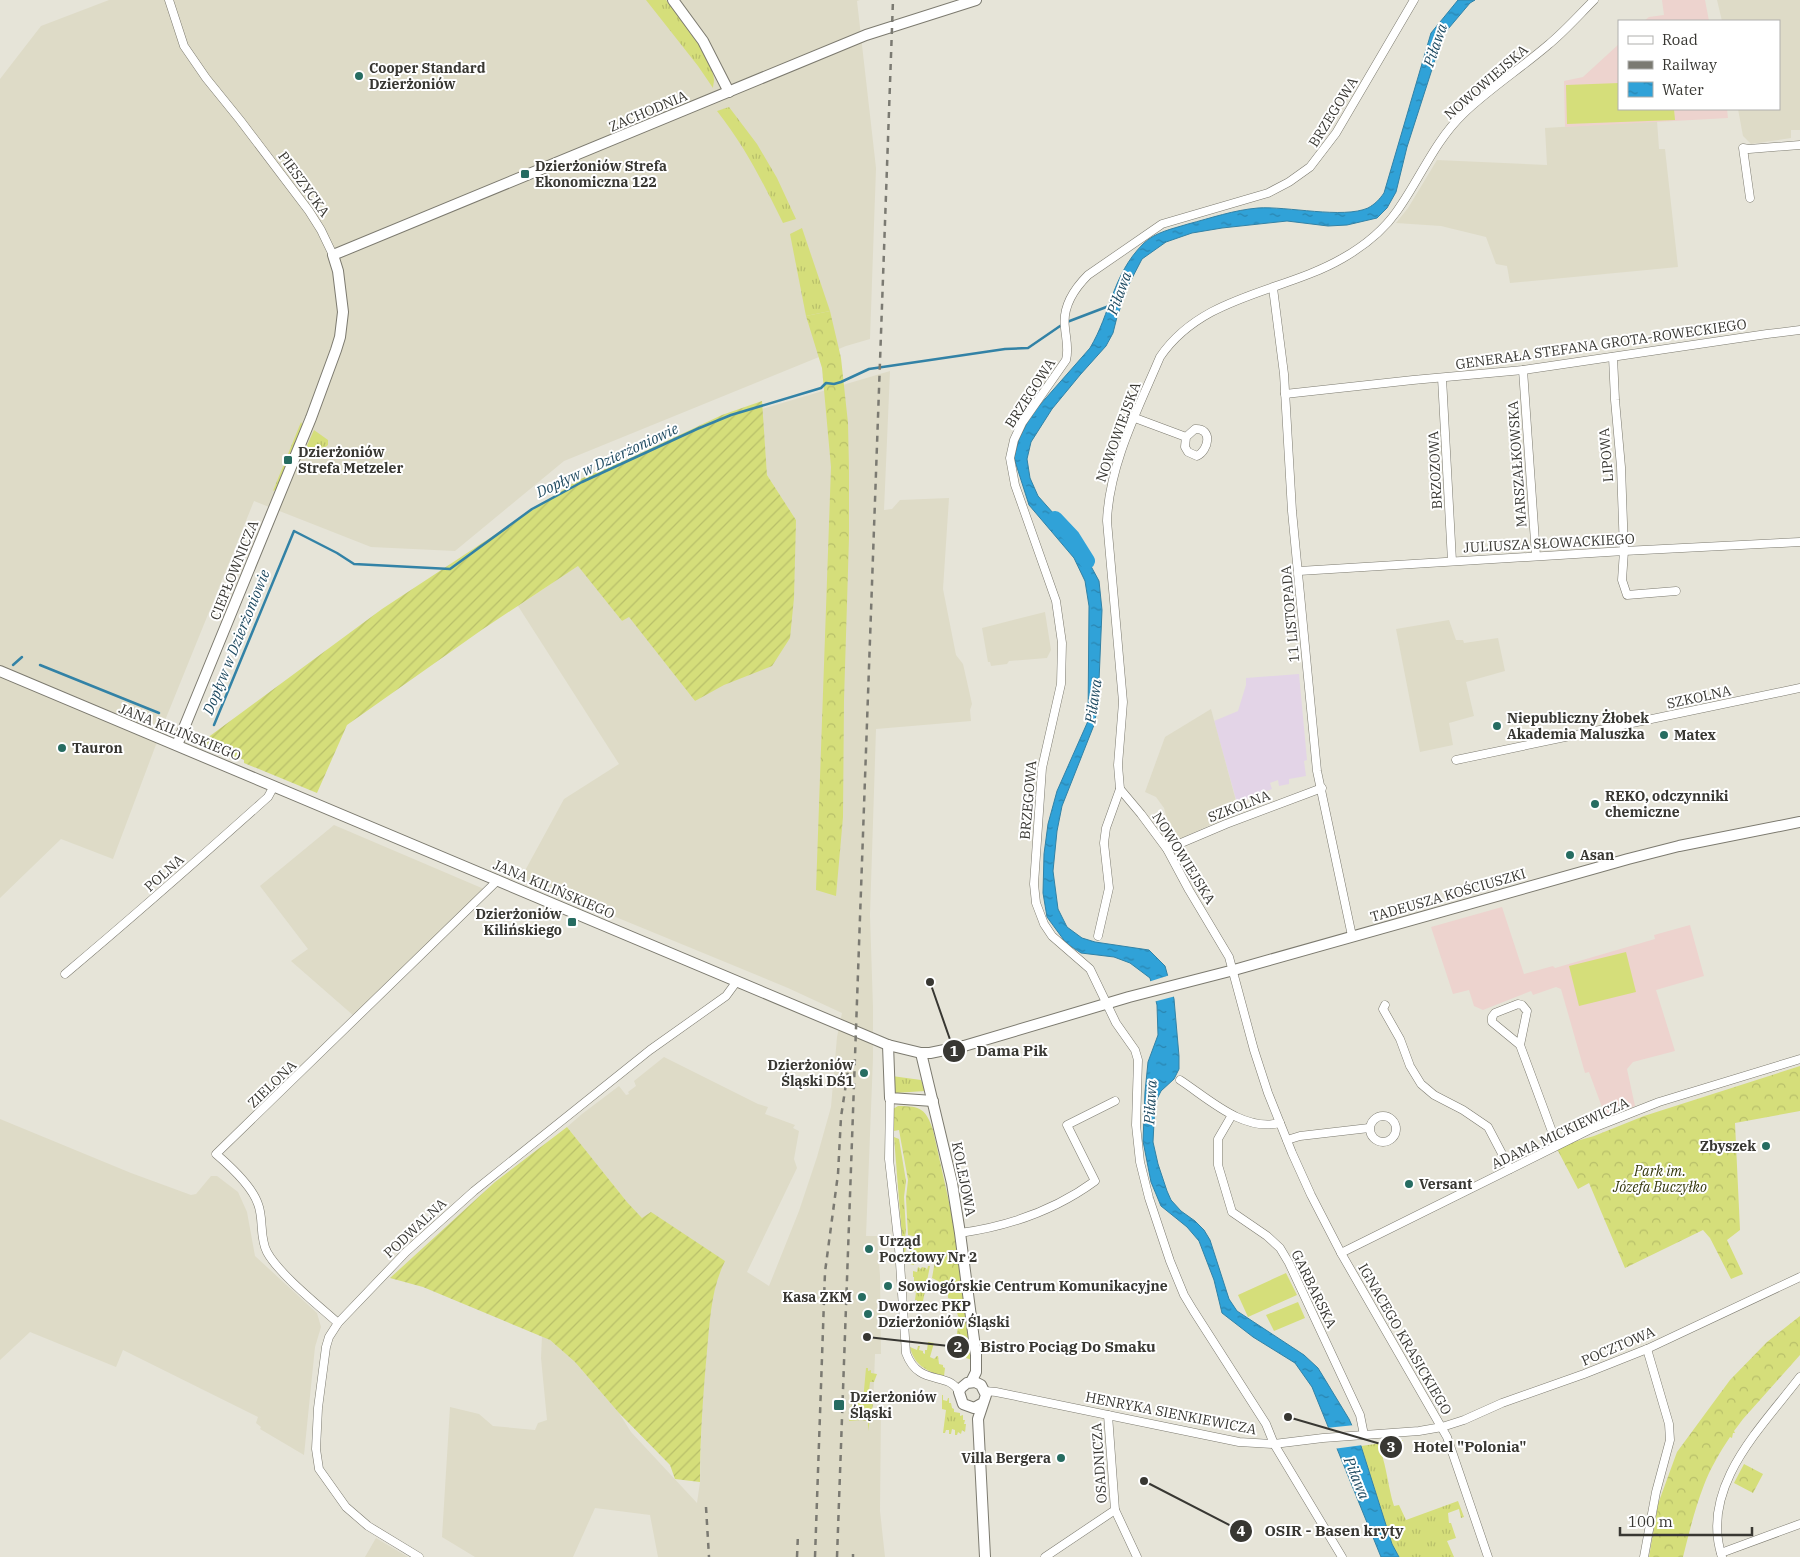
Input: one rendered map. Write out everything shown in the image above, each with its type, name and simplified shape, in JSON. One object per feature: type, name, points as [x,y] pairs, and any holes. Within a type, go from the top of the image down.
[{"type":"street","name":"PIESZYCKA","points":[[169,0],[184,46],[206,78],[309,211],[321,230],[333,256],[340,286],[343,312],[342,324],[336,350],[316,406]]},
{"type":"street","points":[[673,0],[703,41],[729,92]]},
{"type":"street","name":"ZACHODNIA","points":[[333,256],[866,35],[976,0]]},
{"type":"street","name":"BRZEGOWA","points":[[1342,1557],[1274,1444],[1266,1424],[1184,1295],[1170,1261],[1149,1198],[1140,1162],[1136,1125],[1138,1060],[1132,1044],[1116,1022],[1090,969],[1060,944],[1044,924],[1036,903],[1034,884],[1042,768],[1061,684],[1062,643],[1056,601],[1015,485],[1010,458],[1014,440],[1022,423],[1066,360],[1068,348],[1065,313],[1070,298],[1082,281],[1153,229],[1171,221],[1268,193],[1284,185],[1310,167],[1336,133],[1414,0]]},
{"type":"street","name":"NOWOWIEJSKA","points":[[1287,1140],[1254,1050],[1234,970],[1222,943],[1189,890],[1167,849],[1120,789],[1118,765],[1123,702],[1107,512],[1111,481],[1160,357],[1166,349],[1202,318],[1232,301],[1323,270],[1360,248],[1376,235],[1396,212],[1438,144],[1463,114],[1549,44],[1594,0]]},
{"type":"street","points":[[1750,198],[1743,148],[1749,150],[1800,145]]},
{"type":"street","name":"11 LISTOPADA","points":[[1273,288],[1285,394],[1292,511],[1317,771],[1352,936]]},
{"type":"street","name":"GENERAŁA STEFANA GROTA-ROWECKIEGO","points":[[1285,394],[1523,370],[1800,330]]},
{"type":"street","name":"LIPOWA","points":[[1613,357],[1621,467],[1624,551],[1622,580],[1627,594],[1676,591]]},
{"type":"street","name":"MARSZAŁKOWSKA","points":[[1523,370],[1536,556]]},
{"type":"street","name":"BRZOZOWA","points":[[1442,378],[1452,561]]},
{"type":"street","name":"CIEPŁOWNICZA","points":[[177,745],[316,406]]},
{"type":"street","points":[[1135,418],[1186,437]]},
{"type":"street","name":"JULIUSZA SŁOWACKIEGO","points":[[1299,571],[1800,542]]},
{"type":"street","name":"JANA KILIŃSKIEGO","points":[[0,671],[888,1045],[921,1053],[930,1053],[964,1046],[1106,1004]]},
{"type":"street","name":"SZKOLNA","points":[[1456,760],[1800,688]]},
{"type":"street","name":"POLNA","points":[[64,974],[220,840],[268,797],[274,786]]},
{"type":"street","name":"SZKOLNA","points":[[1167,849],[1226,824],[1322,788]]},
{"type":"street","points":[[1098,936],[1109,888],[1104,843],[1106,828],[1120,789]]},
{"type":"street","name":"TADEUSZA KOŚCIUSZKI","points":[[1106,1004],[1628,859],[1680,846],[1800,822]]},
{"type":"street","name":"ZIELONA","points":[[338,1323],[292,1281],[268,1254],[264,1243],[258,1204],[245,1184],[216,1154],[498,880]]},
{"type":"street","name":"PODWALNA","points":[[419,1557],[368,1526],[346,1506],[319,1470],[316,1449],[318,1408],[329,1337],[338,1323],[406,1252],[474,1191],[643,1056],[726,996],[737,981]]},
{"type":"street","points":[[1520,1045],[1527,1011],[1522,1005],[1518,1004],[1495,1012],[1492,1022],[1520,1045],[1557,1145]]},
{"type":"street","points":[[1385,1006],[1383,1009],[1400,1039],[1410,1066],[1421,1084],[1434,1095],[1488,1127],[1510,1169]]},
{"type":"street","points":[[888,1045],[890,1098],[889,1159],[899,1248],[906,1353],[909,1361],[918,1371],[930,1377],[951,1382],[959,1392],[962,1404],[977,1406]]},
{"type":"street","name":"KOLEJOWA","points":[[921,1053],[950,1174],[960,1233],[976,1355],[978,1385]]},
{"type":"street","name":"ADAMA MICKIEWICZA","points":[[1341,1253],[1593,1128],[1659,1102],[1800,1059]]},
{"type":"street","points":[[1180,1080],[1232,1116],[1259,1125],[1268,1126],[1280,1123]]},
{"type":"street","points":[[890,1098],[933,1101]]},
{"type":"street","points":[[960,1233],[985,1229],[1030,1217],[1078,1194],[1095,1181],[1067,1125],[1115,1101]]},
{"type":"street","name":"GARBARSKA","points":[[1232,1116],[1218,1139],[1218,1165],[1232,1212],[1267,1236],[1280,1248],[1289,1263],[1360,1415],[1362,1435]]},
{"type":"street","points":[[1287,1140],[1300,1136],[1370,1128]]},
{"type":"street","name":"IGNACEGO KRASICKIEGO","points":[[1287,1140],[1311,1195],[1341,1253],[1442,1427],[1488,1557]]},
{"type":"street","name":"POCZTOWA","points":[[1442,1427],[1647,1349],[1800,1277]]},
{"type":"street","points":[[1644,1557],[1656,1492],[1670,1440],[1669,1424],[1647,1349]]},
{"type":"street","points":[[1800,1378],[1747,1445],[1732,1469],[1721,1495],[1718,1514],[1717,1530],[1722,1555],[1800,1524]]},
{"type":"street","points":[[959,1392],[963,1385],[978,1385],[985,1398],[977,1406],[986,1557]]},
{"type":"street","name":"HENRYKA SIENKIEWICZA","points":[[978,1385],[996,1392],[1239,1442],[1274,1444],[1323,1438],[1418,1431],[1442,1427]]},
{"type":"street","name":"OSADNICZA","points":[[1108,1414],[1115,1510],[1137,1557]]},
{"type":"street","name":"OSADNICZA","points":[[1046,1557],[1115,1510]]},
{"type":"shaded area","points":[[109,0],[860,0],[857,1],[876,168],[870,339],[846,346],[564,461],[455,551],[371,547],[254,501],[166,718],[113,859],[61,839],[0,898],[0,79],[41,26]]},
{"type":"shaded area","points":[[1662,0],[1705,0],[1709,20],[1645,20],[1649,17],[1664,15]]},
{"type":"shaded area","points":[[1717,0],[1800,0],[1800,130],[1791,130],[1791,138],[1751,144],[1743,136],[1738,110],[1780,110],[1780,20],[1722,20]]},
{"type":"shaded area","points":[[1618,45],[1618,110],[1727,110],[1728,118],[1565,127],[1564,81],[1583,77]]},
{"type":"shaded area","points":[[1657,121],[1659,149],[1665,149],[1678,267],[1510,283],[1507,266],[1496,264],[1486,237],[1441,226],[1396,223],[1408,208],[1437,160],[1547,165],[1545,128]]},
{"type":"shaded area","points":[[890,371],[884,510],[892,509],[900,500],[949,498],[943,589],[956,655],[963,664],[972,704],[970,710],[971,721],[876,729],[870,915],[873,1058],[866,1236],[877,1236],[880,1276],[881,1354],[875,1354],[873,1408],[881,1409],[880,1511],[885,1557],[658,1557],[650,1515],[595,1508],[573,1557],[475,1557],[442,1537],[450,1407],[479,1414],[493,1426],[535,1430],[538,1423],[547,1420],[541,1358],[542,1336],[550,1340],[575,1362],[619,1413],[631,1432],[697,1503],[700,1482],[702,1400],[711,1304],[719,1272],[725,1261],[642,1218],[567,1127],[619,1086],[626,1095],[629,1094],[628,1092],[636,1086],[634,1081],[664,1057],[758,1104],[768,1107],[765,1114],[795,1125],[793,1128],[799,1131],[794,1159],[797,1168],[747,1272],[769,1286],[799,1211],[831,1107],[837,1037],[842,1013],[788,988],[521,878],[564,799],[619,764],[518,606],[579,565],[622,621],[629,616],[695,701],[796,520],[767,475],[762,409]]},
{"type":"shaded area","points":[[1045,612],[1051,650],[1047,658],[1009,661],[1007,664],[991,666],[990,662],[988,662],[982,628]]},
{"type":"shaded area","points":[[1449,620],[1456,640],[1463,640],[1464,643],[1498,638],[1505,671],[1466,682],[1474,716],[1449,723],[1453,745],[1420,752],[1396,629]]},
{"type":"shaded area","points":[[1299,674],[1307,760],[1304,761],[1306,776],[1289,779],[1289,784],[1279,786],[1278,780],[1270,783],[1272,789],[1237,803],[1214,721],[1238,711],[1246,685],[1246,678]]},
{"type":"shaded area","points":[[1211,709],[1239,812],[1184,837],[1173,840],[1164,808],[1156,797],[1145,792],[1165,737]]},
{"type":"shaded area","points":[[334,825],[484,889],[354,1016],[291,961],[308,949],[260,886]]},
{"type":"shaded area","points":[[1502,907],[1524,974],[1553,966],[1555,968],[1655,939],[1654,935],[1690,925],[1704,976],[1656,990],[1675,1051],[1633,1062],[1627,1069],[1635,1106],[1606,1118],[1589,1072],[1585,1073],[1561,989],[1556,987],[1533,995],[1531,991],[1483,1010],[1474,1006],[1469,990],[1453,994],[1431,927]]},
{"type":"shaded area","points":[[0,1119],[131,1173],[191,1195],[196,1194],[211,1176],[217,1176],[238,1192],[247,1212],[255,1256],[317,1313],[321,1327],[315,1347],[304,1455],[260,1429],[261,1427],[256,1423],[258,1417],[123,1350],[116,1367],[30,1332],[0,1360]]},
{"type":"shaded area","points":[[376,1538],[408,1557],[365,1557]]},
{"type":"green space","points":[[646,0],[666,0],[679,16],[695,38],[708,61],[714,80],[713,88],[698,66]]},
{"type":"green space","points":[[1618,83],[1618,110],[1674,110],[1675,120],[1567,124],[1566,85]]},
{"type":"green space","points":[[729,107],[757,144],[777,178],[796,219],[783,223],[761,179],[717,111]]},
{"type":"green space","points":[[802,228],[830,311],[806,316],[790,234]]},
{"type":"green space","points":[[830,311],[841,358],[848,423],[849,468],[843,817],[836,896],[816,890],[831,467],[822,368],[806,316]]},
{"type":"green space","points":[[762,401],[767,475],[796,520],[794,598],[790,638],[772,666],[724,685],[695,701],[629,617],[622,621],[578,566],[483,629],[347,725],[317,793],[244,763],[244,760],[238,757],[234,759],[199,744],[382,609],[578,480],[626,460],[722,415]]},
{"type":"green space","points":[[301,422],[303,426],[277,489],[273,491]]},
{"type":"green space","points":[[314,430],[328,440],[328,445],[310,457],[305,454],[305,450]]},
{"type":"green space","points":[[1626,952],[1636,992],[1579,1006],[1569,966]]},
{"type":"green space","name":"Park im. Józefa Buczyłko","points":[[1800,1066],[1800,1111],[1735,1123],[1740,1230],[1727,1240],[1743,1274],[1731,1279],[1710,1238],[1703,1230],[1625,1268],[1589,1183],[1578,1189],[1556,1147],[1594,1136],[1644,1116]]},
{"type":"green space","points":[[892,1076],[921,1080],[925,1091],[895,1093]]},
{"type":"green space","points":[[898,1106],[921,1110],[928,1117],[933,1130],[953,1220],[972,1360],[966,1358],[967,1353],[965,1352],[964,1344],[962,1344],[962,1348],[956,1343],[959,1317],[956,1309],[951,1304],[952,1299],[948,1298],[948,1294],[944,1296],[943,1288],[939,1287],[940,1282],[932,1278],[935,1261],[929,1258],[927,1262],[927,1258],[923,1257],[922,1262],[920,1262],[921,1259],[919,1258],[915,1261],[914,1265],[910,1264],[910,1251],[912,1251],[913,1243],[917,1243],[917,1237],[908,1235],[906,1198],[908,1180],[899,1130],[894,1131],[893,1109]]},
{"type":"green space","points":[[567,1127],[642,1218],[651,1212],[725,1261],[714,1294],[710,1316],[702,1416],[700,1482],[675,1479],[670,1465],[619,1413],[575,1362],[550,1340],[423,1287],[390,1278],[495,1182]]},
{"type":"green space","points":[[894,1137],[899,1139],[906,1181],[904,1197],[906,1230],[904,1245],[906,1246],[904,1263]]},
{"type":"green space","points":[[928,1266],[930,1266],[921,1305],[917,1304],[917,1300],[915,1300],[916,1283],[914,1283],[913,1271],[917,1272],[918,1267],[921,1269],[922,1267],[926,1268],[927,1270]]},
{"type":"green space","points":[[1286,1273],[1297,1295],[1248,1317],[1238,1295]]},
{"type":"green space","points":[[1298,1302],[1305,1318],[1274,1331],[1266,1315]]},
{"type":"green space","points":[[1800,1316],[1800,1355],[1743,1419],[1719,1455],[1709,1473],[1701,1494],[1683,1557],[1649,1557],[1658,1504],[1677,1452],[1730,1380],[1767,1342]]},
{"type":"green space","points":[[928,1342],[934,1343],[930,1357],[934,1359],[938,1356],[939,1364],[945,1368],[944,1376],[922,1367],[912,1353],[910,1347],[917,1350],[918,1346],[920,1346],[919,1350],[925,1354]]},
{"type":"green space","points":[[866,1368],[868,1368],[868,1371],[871,1370],[871,1373],[877,1374],[874,1382],[870,1382],[868,1399],[870,1400],[870,1397],[874,1398],[868,1431],[868,1421],[849,1421],[850,1408],[853,1402],[863,1401]]},
{"type":"green space","points":[[942,1395],[943,1400],[947,1401],[949,1398],[949,1403],[951,1403],[954,1412],[960,1413],[960,1416],[963,1415],[964,1424],[966,1424],[965,1432],[962,1430],[961,1434],[958,1432],[955,1435],[955,1430],[952,1429],[951,1434],[949,1434],[949,1430],[943,1433],[946,1410],[942,1409]]},
{"type":"green space","points":[[1403,1440],[1403,1444],[1380,1449],[1394,1506],[1399,1505],[1406,1520],[1458,1501],[1464,1517],[1461,1518],[1459,1509],[1448,1513],[1449,1523],[1451,1523],[1456,1538],[1447,1541],[1454,1557],[1399,1557],[1392,1544],[1361,1446]]},
{"type":"green space","points":[[1744,1464],[1763,1474],[1753,1493],[1734,1483]]},
{"type":"water","points":[[1458,0],[1475,0],[1470,3],[1443,35],[1407,147],[1396,192],[1387,208],[1377,218],[1347,225],[1328,226],[1287,221],[1192,233],[1166,242],[1142,259],[1129,284],[1113,333],[1106,346],[1052,409],[1031,442],[1027,459],[1030,478],[1038,496],[1062,523],[1086,557],[1099,581],[1102,610],[1098,705],[1094,725],[1062,806],[1057,831],[1053,871],[1058,909],[1067,927],[1082,938],[1095,942],[1149,950],[1165,966],[1174,999],[1179,1069],[1174,1079],[1161,1091],[1155,1103],[1153,1142],[1167,1191],[1171,1200],[1204,1230],[1210,1240],[1229,1299],[1237,1311],[1304,1355],[1318,1368],[1349,1419],[1361,1446],[1392,1544],[1399,1557],[1381,1557],[1312,1387],[1295,1363],[1253,1337],[1222,1313],[1214,1280],[1199,1241],[1187,1227],[1161,1206],[1151,1182],[1143,1141],[1148,1062],[1158,1035],[1157,1005],[1150,978],[1130,963],[1114,957],[1081,953],[1066,943],[1047,917],[1043,893],[1044,854],[1048,824],[1057,791],[1088,721],[1089,606],[1085,581],[1074,558],[1029,505],[1014,458],[1019,439],[1031,415],[1090,348],[1103,321],[1118,281],[1133,256],[1148,240],[1170,229],[1240,210],[1270,208],[1344,212],[1368,208],[1379,200],[1384,193],[1431,33]]},
{"type":"pier","points":[[1170,975],[1176,996],[1153,1002],[1148,982]]},
{"type":"pier","points":[[1355,1425],[1363,1445],[1333,1449],[1326,1428]]},
{"type":"waterway","name":"Dopływ w Dzierżoniowie","points":[[1067,322],[1109,306]]},
{"type":"waterway","name":"Dopływ w Dzierżoniowie","points":[[214,725],[294,531],[354,564],[450,569],[532,509],[582,482],[731,415],[821,388],[826,383],[834,384],[841,382],[869,369],[1005,349],[1028,348],[1063,324]]},
{"type":"waterway","name":"Piława","points":[[1055,519],[1072,537],[1087,561]]},
{"type":"waterway","name":"Dopływ w Dzierżoniowie","points":[[13,665],[22,657]]},
{"type":"waterway","name":"Dopływ w Dzierżoniowie","points":[[40,665],[159,713]]},
{"type":"railway","points":[[837,1557],[893,0]]},
{"type":"railway","points":[[815,1557],[825,1272],[838,1174],[841,1117],[849,1064]]},
{"type":"railway","points":[[706,1507],[709,1557]]},
{"type":"railway","points":[[797,1557],[798,1534]]},
{"type":"place","name":"Cooper Standard Dzierżoniów","points":[[359,76]]},
{"type":"place","name":"Dzierżoniów Strefa Ekonomiczna 122","points":[[525,174]]},
{"type":"place","name":"Dzierżoniów Strefa Metzeler","points":[[288,460]]},
{"type":"place","name":"Niepubliczny Żłobek Akademia Maluszka","points":[[1497,726]]},
{"type":"place","name":"Matex","points":[[1664,735]]},
{"type":"place","name":"Tauron","points":[[62,748]]},
{"type":"place","name":"REKO, odczynniki chemiczne","points":[[1595,804]]},
{"type":"place","name":"Asan","points":[[1570,855]]},
{"type":"place","name":"Dzierżoniów Kilińskiego","points":[[572,922]]},
{"type":"place","name":"Dama Pik","points":[[930,982]]},
{"type":"place","name":"Dzierżoniów Śląski DŚ1","points":[[864,1073]]},
{"type":"place","name":"Zbyszek","points":[[1766,1146]]},
{"type":"place","name":"Versant","points":[[1409,1184]]},
{"type":"place","name":"Urząd Pocztowy Nr 2","points":[[869,1249]]},
{"type":"place","name":"Sowiogórskie Centrum Komunikacyjne","points":[[888,1286]]},
{"type":"place","name":"Kasa ZKM","points":[[862,1297]]},
{"type":"place","name":"Dworzec PKP Dzierżoniów Śląski","points":[[868,1314]]},
{"type":"place","name":"Bistro Pociąg Do Smaku","points":[[867,1337]]},
{"type":"place","name":"Dzierżoniów Śląski","points":[[839,1405]]},
{"type":"place","name":"Hotel \"Polonia\"","points":[[1288,1417]]},
{"type":"place","name":"Villa Bergera","points":[[1061,1458]]},
{"type":"place","name":"OSIR - Basen kryty","points":[[1144,1481]]}]
